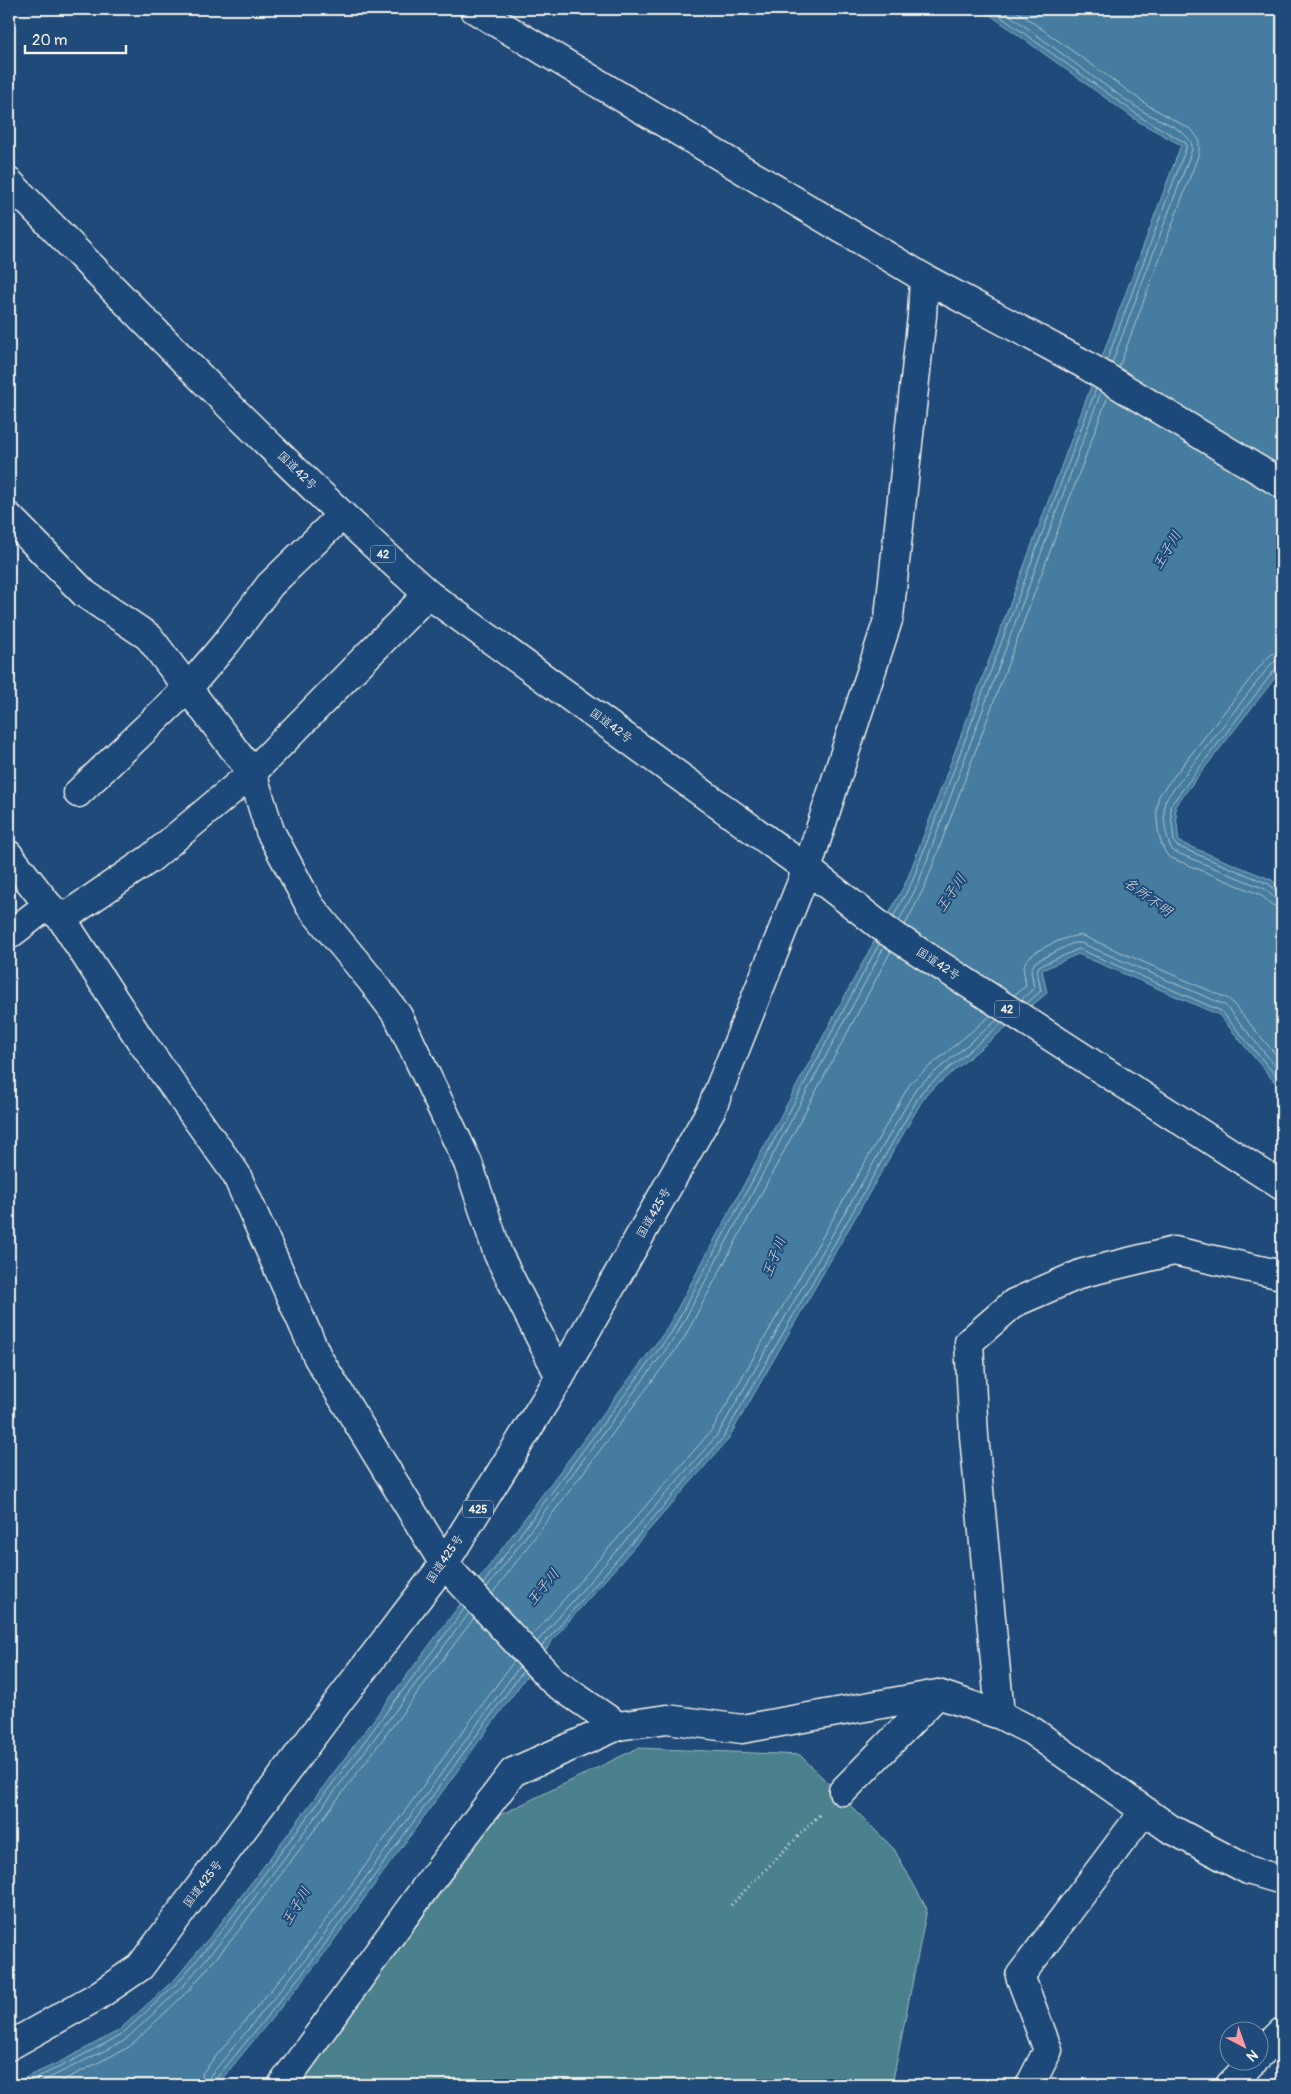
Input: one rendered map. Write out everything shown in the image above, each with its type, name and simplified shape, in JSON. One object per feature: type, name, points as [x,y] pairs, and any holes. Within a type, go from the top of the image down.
[{"type":"main road","points":[[474,9],[924,278],[1084,364],[1282,484]]},
{"type":"main road","name":"国道42号","points":[[9,182],[188,367],[342,515],[428,594],[807,868],[887,931],[1282,1186]]},
{"type":"main road","name":"国道425号","points":[[9,2046],[96,1997],[140,1967],[335,1706],[444,1564],[560,1377],[711,1110],[807,868],[888,617],[922,316],[924,278]]},
{"type":"main road","points":[[78,793],[188,688],[227,642],[270,585],[342,515]]},
{"type":"main road","points":[[9,518],[85,594],[149,637],[252,773],[270,831],[310,906],[398,1016],[468,1163],[498,1254],[560,1377]]},
{"type":"main road","points":[[9,934],[55,912],[151,858],[252,773],[428,594]]},
{"type":"main road","points":[[9,855],[55,912],[139,1038],[236,1174],[318,1358],[444,1564],[554,1682],[618,1726]]},
{"type":"main road","points":[[1000,1715],[974,1436],[969,1342],[1014,1303],[1083,1273],[1174,1251],[1282,1275]]},
{"type":"main road","points":[[843,1791],[938,1694]]},
{"type":"main road","points":[[282,2085],[425,1888],[513,1772],[618,1726],[667,1719],[742,1729],[938,1694],[1000,1715],[1032,1731],[1169,1828],[1248,1870],[1282,1880]]},
{"type":"main road","points":[[1030,2085],[1048,2050],[1020,1976],[1144,1810]]},
{"type":"main road","points":[[1268,2046],[1282,2032]]},
{"type":"main road","points":[[1230,2085],[1243,2072]]},
{"type":"path","points":[[731,1905],[843,1791]]},
{"type":"green space","points":[[638,1748],[800,1755],[894,1849],[927,1909],[892,2085],[298,2085],[498,1816]]},
{"type":"water","points":[[982,9],[1282,9],[1282,669],[1175,806],[1179,842],[1272,880],[1282,891],[1282,1091],[1219,1015],[1078,954],[1042,970],[1047,993],[926,1094],[727,1441],[555,1637],[318,1962],[217,2085],[9,2085],[60,2062],[118,2031],[176,1978],[218,1927],[666,1330],[907,880],[1181,145],[1139,122]]},
{"type":"water label","name":"王子川","points":[[1167,550]]},
{"type":"water label","name":"王子川","points":[[951,893]]},
{"type":"water label","name":"名所不明","points":[[1148,897]]},
{"type":"water label","name":"王子川","points":[[774,1257]]},
{"type":"water label","name":"王子川","points":[[543,1587]]},
{"type":"water label","name":"王子川","points":[[296,1906]]}]
